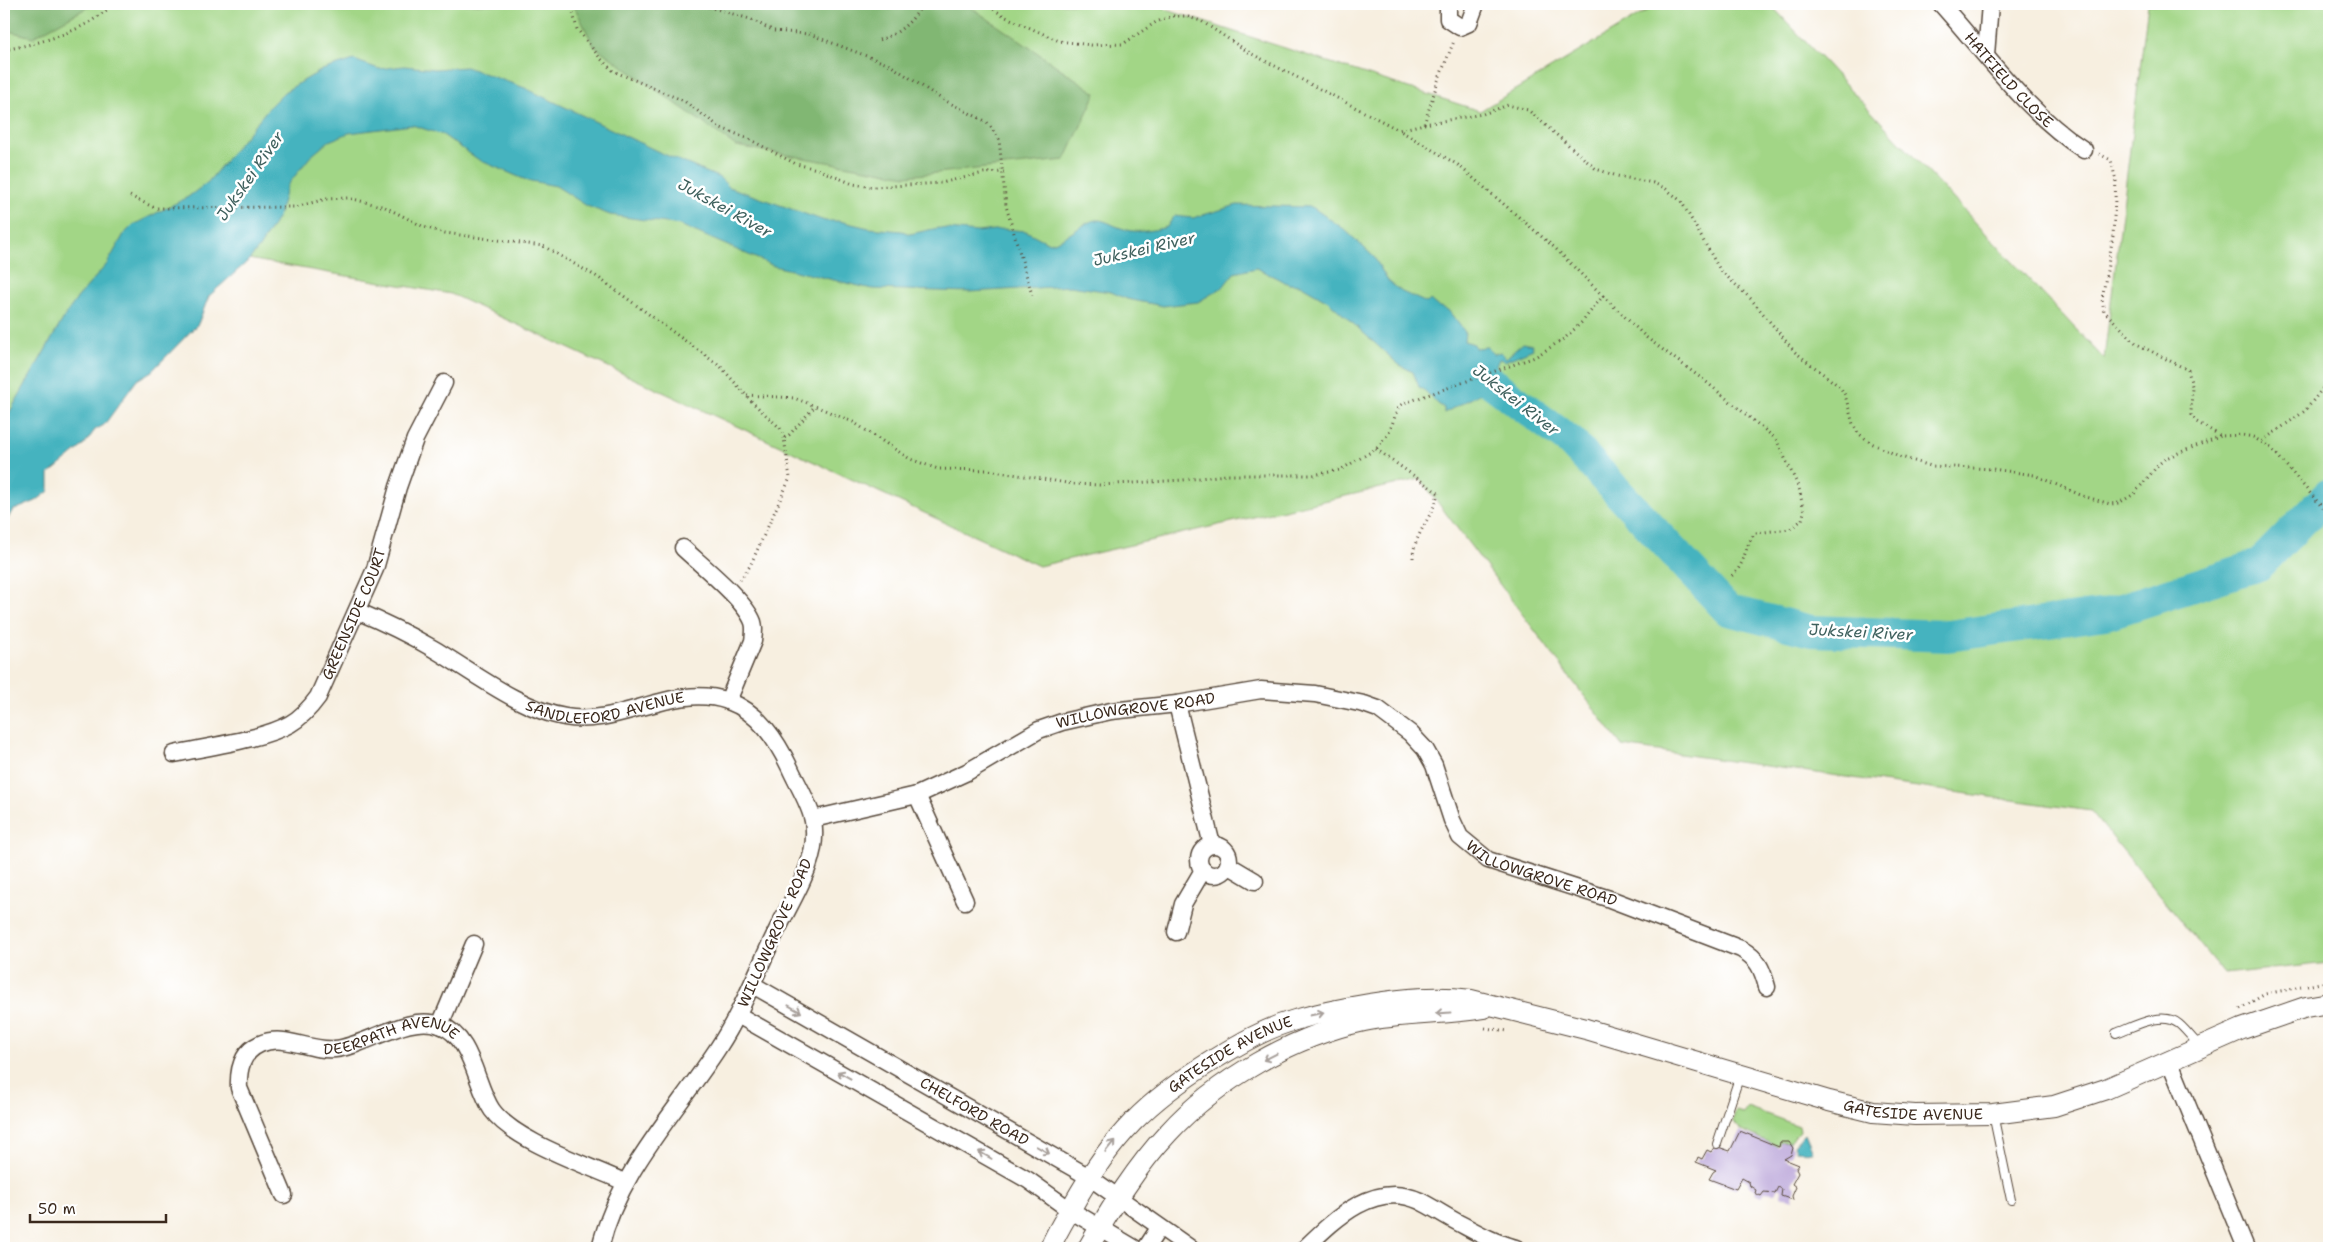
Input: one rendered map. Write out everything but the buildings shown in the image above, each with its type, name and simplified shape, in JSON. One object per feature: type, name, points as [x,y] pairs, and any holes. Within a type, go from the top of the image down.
[{"type":"street","points":[[1448,4],[1448,19],[1460,27],[1469,23],[1476,4]]},
{"type":"street","name":"HATFIELD CLOSE","points":[[1941,4],[2052,128],[2084,150]]},
{"type":"street","points":[[1986,55],[1990,4]]},
{"type":"street","name":"GREENSIDE COURT","points":[[174,754],[274,731],[291,724],[305,714],[324,685],[357,611],[382,548],[406,461],[414,440],[444,383]]},
{"type":"street","points":[[683,548],[748,612],[755,632],[728,701]]},
{"type":"street","name":"SANDLEFORD AVENUE","points":[[357,611],[431,647],[507,693],[538,708],[564,717],[586,719],[606,716],[672,699],[691,697],[728,701],[752,715],[770,734],[784,756],[813,819]]},
{"type":"street","name":"WILLOWGROVE ROAD","points":[[600,1248],[606,1224],[624,1182],[641,1154],[704,1069],[738,1015],[753,985],[776,931],[801,882],[814,840],[813,819],[917,795],[967,772],[1039,730],[1062,722],[1111,711],[1177,704],[1261,690],[1315,694],[1364,704],[1378,709],[1396,720],[1425,749],[1434,765],[1452,820],[1460,837],[1472,849],[1505,867],[1610,900],[1741,949],[1753,956],[1761,967],[1766,987]]},
{"type":"street","points":[[1177,704],[1212,845]]},
{"type":"street","points":[[917,795],[965,901]]},
{"type":"street","points":[[1212,845],[1217,845],[1225,850],[1228,855],[1228,866],[1214,875],[1203,870],[1200,866],[1199,855],[1206,847],[1212,845]]},
{"type":"street","points":[[1228,866],[1255,882]]},
{"type":"street","points":[[1176,932],[1183,904],[1203,870]]},
{"type":"street","points":[[440,1025],[474,944]]},
{"type":"street","name":"CHELFORD ROAD","points":[[753,985],[928,1083],[1089,1177],[1120,1196],[1159,1228],[1190,1248]]},
{"type":"street","name":"GATESIDE AVENUE","points":[[1050,1248],[1089,1177],[1120,1133],[1160,1095],[1224,1053],[1260,1033],[1294,1020],[1317,1014],[1410,999],[1452,997],[1586,1028],[1829,1101],[1873,1112],[1915,1115],[2020,1112],[2074,1100],[2133,1078],[2169,1060],[2275,1016],[2329,1003]]},
{"type":"street","name":"GATESIDE AVENUE","points":[[1088,1248],[1120,1196],[1167,1133],[1191,1110],[1221,1087],[1259,1063],[1313,1038],[1363,1022],[1458,1012],[1491,1006]]},
{"type":"street","points":[[738,1015],[1028,1180],[1070,1210],[1134,1248]]},
{"type":"street","name":"DEERPATH AVENUE","points":[[284,1195],[239,1088],[238,1074],[241,1062],[248,1052],[260,1044],[272,1040],[334,1049],[412,1024],[428,1023],[440,1025],[453,1032],[461,1043],[485,1098],[506,1126],[525,1138],[624,1182]]},
{"type":"street","points":[[2169,1060],[2246,1248]]},
{"type":"street","points":[[1305,1248],[1347,1211],[1366,1200],[1385,1195],[1400,1195],[1419,1200],[1484,1237],[1516,1248]]},
{"type":"street","points":[[1146,1248],[1159,1228]]},
{"type":"lane","points":[[2116,1033],[2146,1022],[2168,1019],[2178,1022],[2200,1047]]},
{"type":"lane","points":[[1717,1144],[1740,1073]]},
{"type":"lane","points":[[1993,1114],[2011,1200]]},
{"type":"path","points":[[4,50],[28,46],[64,34],[90,21],[116,4]]},
{"type":"path","points":[[576,4],[573,13],[577,29],[613,71],[676,97],[721,128],[747,138],[796,164],[853,184],[874,187],[941,183],[984,173],[1004,172]]},
{"type":"path","points":[[699,4],[750,19],[774,31],[809,34],[890,65],[940,98],[987,122],[999,139],[1004,172],[1006,206],[1033,298]]},
{"type":"path","points":[[879,40],[902,30],[923,4]]},
{"type":"path","points":[[985,4],[1059,41],[1091,45],[1123,44],[1156,22],[1173,16],[1185,16],[1201,21],[1250,53],[1399,130],[1458,165],[1555,248],[1647,338],[1705,381],[1776,438],[1792,473],[1803,504],[1802,520],[1790,529],[1755,534],[1749,540],[1738,571],[1730,576]]},
{"type":"path","points":[[1424,124],[1438,81],[1460,27]]},
{"type":"path","points":[[1399,130],[1483,114],[1502,106],[1521,107],[1528,110],[1596,169],[1617,176],[1653,183],[1673,194],[1689,213],[1720,270],[1751,299],[1795,352],[1840,387],[1858,433],[1871,443],[1901,457],[1946,468],[1993,469],[2034,476],[2083,496],[2110,504],[2127,499],[2134,494],[2166,458],[2222,436],[2242,435],[2262,441],[2284,463],[2329,515]]},
{"type":"path","points":[[2084,150],[2111,160],[2116,181],[2113,236],[2102,299],[2104,311],[2137,344],[2188,370],[2192,386],[2191,415],[2200,425],[2222,436]]},
{"type":"path","points":[[130,196],[159,208],[295,207],[326,199],[349,198],[368,201],[386,207],[424,227],[445,233],[543,246],[599,278],[721,367],[780,428],[784,438],[790,478],[750,566],[729,592]]},
{"type":"path","points":[[747,395],[794,398],[815,406],[853,422],[910,459],[938,469],[1013,473],[1073,484],[1154,483],[1233,474],[1313,475],[1340,470],[1376,448],[1389,433],[1398,408],[1402,404],[1536,357],[1570,333],[1603,296]]},
{"type":"path","points":[[2262,441],[2305,411],[2329,380]]},
{"type":"path","points":[[784,438],[789,435],[815,406]]},
{"type":"path","points":[[1376,448],[1440,494],[1413,549],[1413,558]]},
{"type":"green space","points":[[4,4],[1160,4],[1167,10],[1480,111],[1658,4],[1770,4],[2104,359],[2148,4],[2329,4],[2329,963],[2224,974],[2091,811],[1622,746],[1420,479],[1039,566],[451,294],[144,241],[4,430]]},
{"type":"green space","points":[[4,4],[94,4],[33,37],[4,30]]},
{"type":"green space","points":[[573,4],[966,4],[1096,93],[1065,160],[906,176],[736,146],[594,46]]},
{"type":"green space","points":[[1747,1107],[1799,1126],[1800,1131],[1789,1142],[1781,1141],[1777,1146],[1740,1129],[1732,1121],[1736,1111],[1743,1113]]},
{"type":"water","points":[[354,60],[379,69],[404,66],[435,69],[466,67],[525,88],[659,152],[720,178],[729,187],[825,221],[839,221],[869,228],[902,231],[910,234],[938,228],[977,232],[1003,229],[1026,231],[1049,243],[1088,223],[1098,220],[1127,230],[1144,231],[1167,227],[1174,216],[1193,218],[1237,205],[1312,207],[1344,229],[1374,257],[1388,281],[1402,292],[1427,303],[1430,300],[1437,306],[1448,310],[1465,332],[1464,341],[1474,344],[1475,348],[1487,347],[1493,354],[1501,352],[1506,358],[1523,343],[1532,345],[1533,349],[1505,361],[1499,359],[1495,368],[1502,377],[1500,379],[1502,382],[1444,413],[1444,408],[1419,387],[1413,372],[1398,364],[1328,301],[1300,285],[1289,284],[1256,268],[1234,273],[1223,287],[1198,302],[1163,306],[1127,299],[1111,292],[1070,286],[970,292],[872,289],[774,266],[680,225],[610,215],[587,206],[556,186],[526,180],[479,160],[443,135],[412,125],[349,133],[329,141],[310,157],[287,186],[278,217],[259,248],[247,262],[209,296],[198,324],[152,371],[137,380],[104,425],[95,430],[84,445],[49,474],[49,491],[36,501],[12,511],[4,526],[4,422],[66,314],[78,297],[107,264],[124,234],[133,225],[188,197],[208,182],[270,106],[284,92],[322,70]]},
{"type":"water","points":[[1805,1133],[1813,1152],[1796,1151],[1794,1145]]},
{"type":"waterway","name":"Jukskei River","points":[[1460,359],[1571,442],[1728,610],[1811,631],[1948,636],[2106,614],[2259,565],[2329,494]]}]
